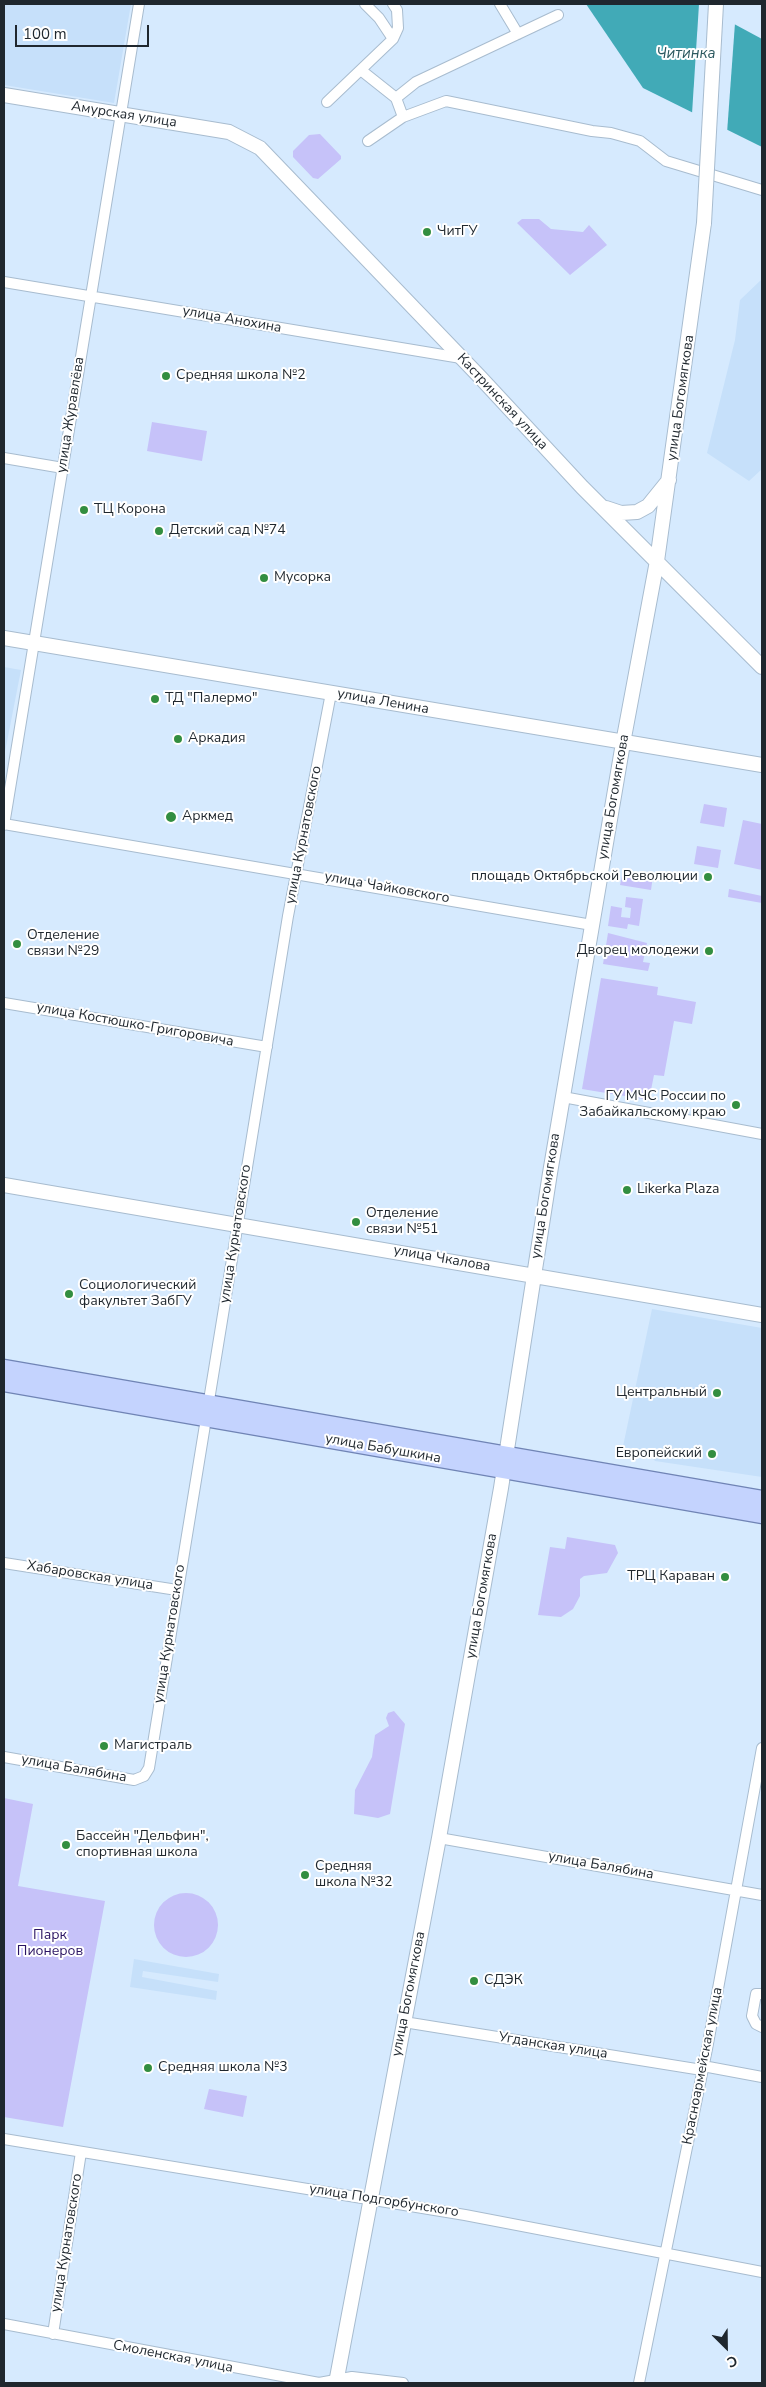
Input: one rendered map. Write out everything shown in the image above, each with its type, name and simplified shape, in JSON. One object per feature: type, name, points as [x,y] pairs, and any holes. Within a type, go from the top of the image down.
[{"type":"main road","name":"улица Богомягкова","points":[[336,2381],[439,1838],[505,1463],[533,1275],[623,742],[657,561],[670,479],[704,222],[716,4]]},
{"type":"main road","name":"Амурская улица","points":[[4,95],[229,132],[243,137]]},
{"type":"main road","name":"Кастринская улица","points":[[243,137],[260,148],[275,163],[604,508],[762,667]]},
{"type":"main road","points":[[604,508],[621,513],[637,512],[648,506],[670,479]]},
{"type":"main road","name":"улица Ленина","points":[[4,638],[762,765]]},
{"type":"main road","name":"улица Чкалова","points":[[4,1185],[762,1314]]},
{"type":"main road","name":"улица Бабушкина","points":[[4,1368],[207,1411]]},
{"type":"main road","name":"улица Бабушкина","points":[[4,1383],[207,1411],[505,1463],[762,1515]]},
{"type":"main road","name":"улица Бабушкина","points":[[505,1463],[762,1499]]},
{"type":"street","name":"улица Журавлёва","points":[[4,825],[139,4]]},
{"type":"street","points":[[366,4],[379,18],[393,39]]},
{"type":"street","points":[[328,102],[393,39],[398,28],[397,10],[393,4]]},
{"type":"street","points":[[500,4],[518,34]]},
{"type":"street","points":[[396,98],[416,82],[558,15]]},
{"type":"street","points":[[362,71],[396,98],[403,117]]},
{"type":"street","points":[[368,140],[403,117],[446,101],[592,131],[611,133],[640,142],[666,161],[762,190]]},
{"type":"street","name":"улица Анохина","points":[[4,282],[387,348],[461,358]]},
{"type":"street","points":[[4,458],[63,468]]},
{"type":"street","name":"улица Курнатовского","points":[[144,1776],[151,1758],[237,1224],[297,872],[331,693]]},
{"type":"street","name":"улица Чайковского","points":[[4,825],[297,872],[592,924]]},
{"type":"street","name":"улица Костюшко-Григоровича","points":[[4,1004],[267,1047]]},
{"type":"street","points":[[563,1097],[762,1134]]},
{"type":"street","name":"Хабаровская улица","points":[[4,1562],[177,1590]]},
{"type":"street","name":"Красноармейская улица","points":[[639,2383],[703,2068],[762,1748]]},
{"type":"street","name":"улица Балябина","points":[[4,1757],[134,1780],[144,1776]]},
{"type":"street","name":"улица Балябина","points":[[439,1838],[762,1895]]},
{"type":"street","points":[[762,1994],[756,1994],[752,2016],[756,2024],[762,2027]]},
{"type":"street","name":"Угданская улица","points":[[404,2022],[762,2076]]},
{"type":"street","name":"улица Подгорбунского","points":[[4,2138],[80,2152],[370,2198],[578,2235],[762,2272]]},
{"type":"street","name":"улица Курнатовского","points":[[53,2334],[80,2152]]},
{"type":"street","name":"Смоленская улица","points":[[4,2324],[319,2383],[336,2381],[352,2376],[403,2383]]},
{"type":"shaded area","points":[[4,4],[131,4],[114,103],[4,85]]},
{"type":"shaded area","points":[[762,279],[762,469],[749,481],[707,453],[735,340],[740,300]]},
{"type":"shaded area","points":[[4,667],[21,670],[4,757]]},
{"type":"shaded area","points":[[652,1309],[762,1328],[762,1477],[655,1461],[650,1455],[622,1451]]},
{"type":"shaded area","points":[[134,1959],[219,1974],[218,1982],[143,1971],[142,1977],[217,1991],[216,2000],[130,1987]]},
{"type":"green space","points":[[320,134],[341,156],[341,159],[318,179],[313,178],[293,157],[293,151],[309,135]]},
{"type":"green space","points":[[522,219],[539,219],[551,229],[583,232],[589,225],[607,245],[570,275],[517,223]]},
{"type":"green space","points":[[152,422],[207,431],[202,461],[147,451]]},
{"type":"green space","points":[[704,804],[727,808],[724,827],[700,823]]},
{"type":"green space","points":[[743,820],[762,824],[762,870],[734,864]]},
{"type":"green space","points":[[697,846],[721,850],[718,868],[694,864]]},
{"type":"green space","points":[[623,871],[653,876],[651,890],[620,885]]},
{"type":"green space","points":[[729,889],[762,896],[762,903],[728,897]]},
{"type":"green space","points":[[626,897],[643,899],[639,926],[628,924],[627,929],[608,926],[611,906],[622,908],[621,917],[630,918],[631,908],[625,907]]},
{"type":"green space","points":[[608,933],[647,943],[643,962],[650,963],[648,971],[603,964]]},
{"type":"green space","points":[[601,978],[658,987],[657,995],[696,1002],[692,1024],[674,1021],[664,1076],[654,1075],[649,1100],[582,1089]]},
{"type":"green space","points":[[567,1537],[615,1545],[618,1553],[607,1573],[584,1576],[580,1579],[580,1596],[573,1609],[561,1617],[538,1615],[550,1547],[565,1549]]},
{"type":"green space","points":[[394,1711],[405,1724],[390,1814],[378,1818],[354,1814],[355,1790],[372,1757],[375,1735],[389,1726],[386,1718],[388,1713]]},
{"type":"green space","name":"Парк Пионеров","points":[[4,1798],[33,1804],[18,1886],[105,1901],[63,2127],[4,2117]]},
{"type":"green space","points":[[186,1893],[204,1898],[209,1902],[213,1907],[218,1925],[213,1943],[209,1948],[204,1952],[186,1957],[168,1952],[163,1948],[159,1943],[154,1925],[159,1907],[163,1902],[168,1898]]},
{"type":"green space","points":[[209,2089],[247,2096],[243,2117],[204,2109]]},
{"type":"water","name":"Читинка","points":[[586,4],[697,4],[762,39],[762,147],[643,88]]},
{"type":"pier","points":[[699,4],[735,23],[727,133],[692,114]]},
{"type":"place","name":"ЧитГУ","points":[[427,232]]},
{"type":"place","name":"Средняя школа №2","points":[[166,376]]},
{"type":"place","name":"ТЦ Корона","points":[[84,510]]},
{"type":"place","name":"Детский сад №74","points":[[159,531]]},
{"type":"place","name":"Мусорка","points":[[264,578]]},
{"type":"place","name":"ТД \"Палермо\"","points":[[155,699]]},
{"type":"place","name":"Аркадия","points":[[178,739]]},
{"type":"place","name":"Аркмед","points":[[171,817]]},
{"type":"place","name":"площадь Октябрьской Революции","points":[[708,877]]},
{"type":"place","name":"Отделение связи №29","points":[[17,944]]},
{"type":"place","name":"Дворец молодежи","points":[[709,951]]},
{"type":"place","name":"ГУ МЧС России по Забайкальскому краю","points":[[736,1105]]},
{"type":"place","name":"Likerka Plaza","points":[[627,1190]]},
{"type":"place","name":"Отделение связи №51","points":[[356,1222]]},
{"type":"place","name":"Социологический факультет ЗабГУ","points":[[69,1294]]},
{"type":"place","name":"Центральный","points":[[717,1393]]},
{"type":"place","name":"Европейский","points":[[712,1454]]},
{"type":"place","name":"ТРЦ Караван","points":[[725,1577]]},
{"type":"place","name":"Магистраль","points":[[104,1746]]},
{"type":"place","name":"Бассейн \"Дельфин\", спортивная школа","points":[[66,1845]]},
{"type":"place","name":"Средняя школа №32","points":[[305,1875]]},
{"type":"place","name":"СДЭК","points":[[474,1981]]},
{"type":"place","name":"Средняя школа №3","points":[[148,2068]]}]
